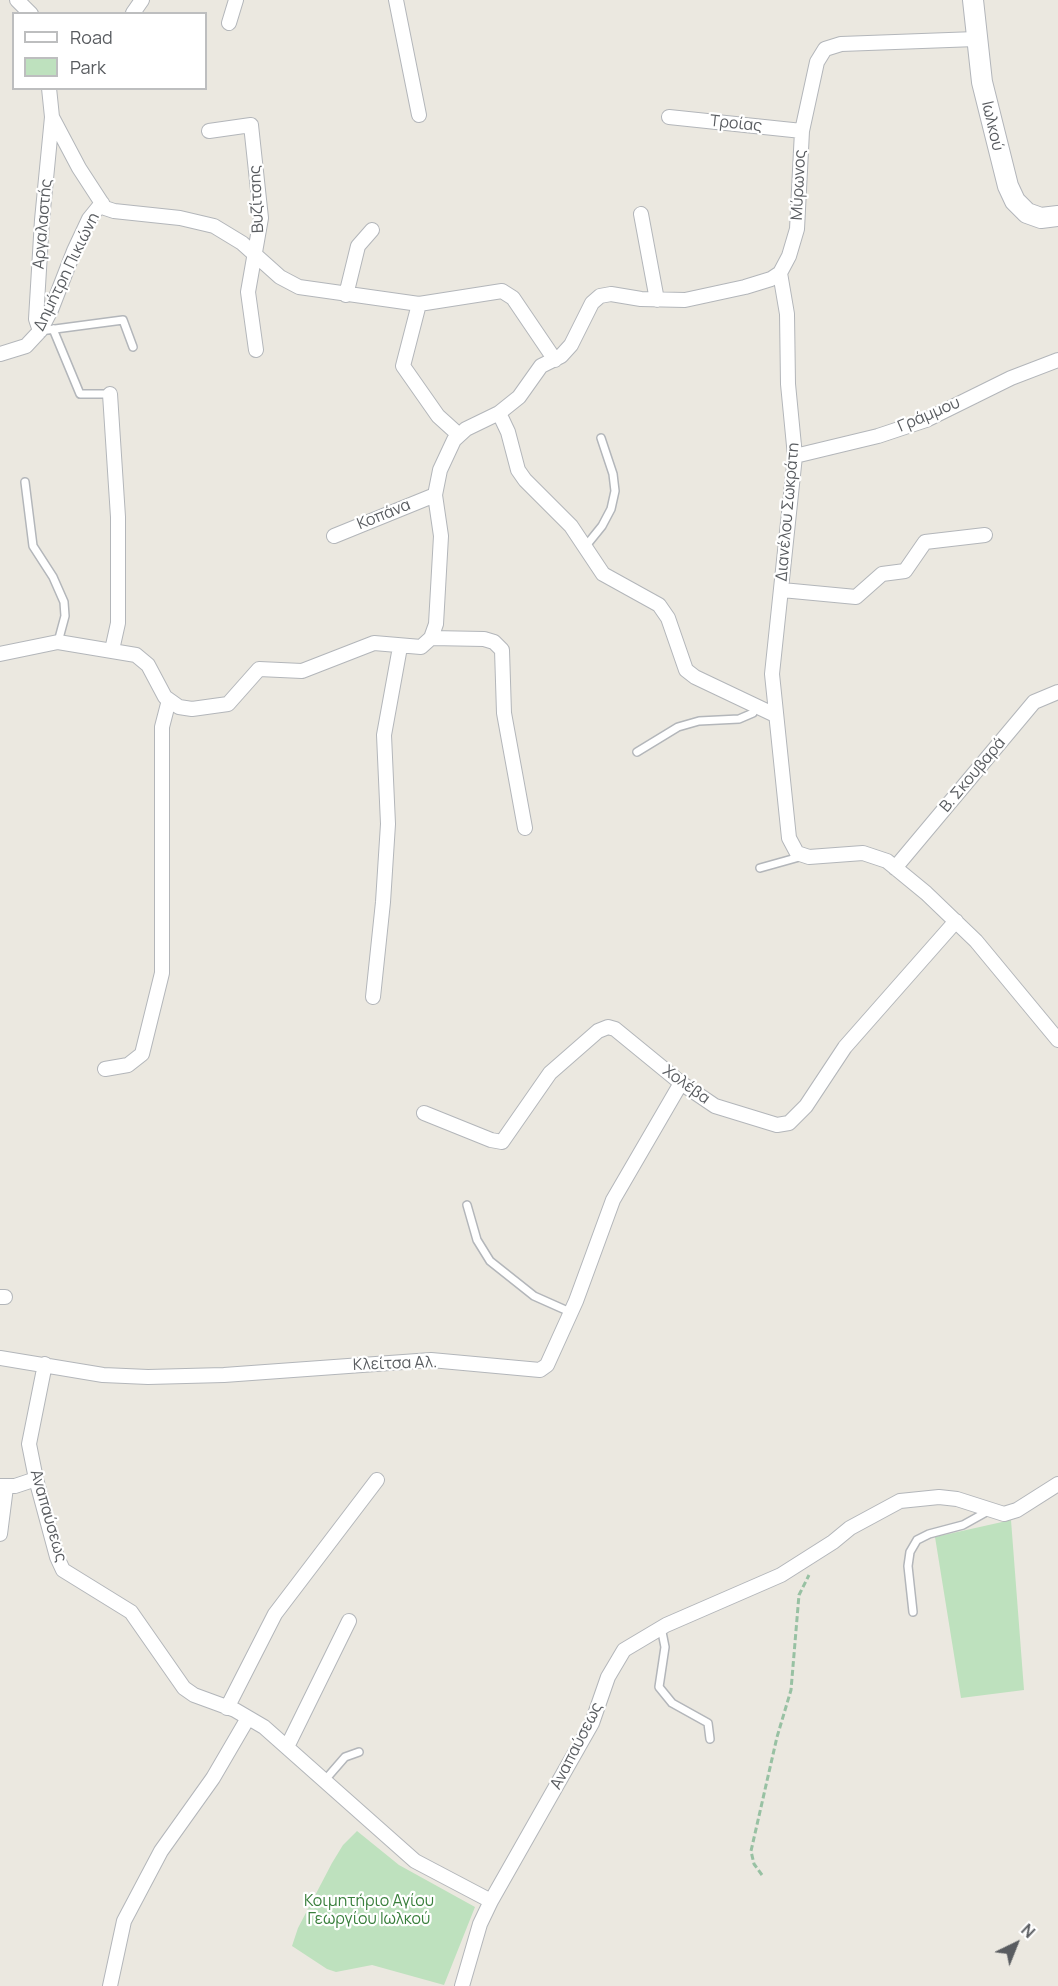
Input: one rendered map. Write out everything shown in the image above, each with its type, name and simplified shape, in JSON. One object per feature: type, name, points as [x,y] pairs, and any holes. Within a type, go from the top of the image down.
[{"type":"main road","name":"Ιωλκού","points":[[973,0],[982,82],[1008,186],[1015,201],[1027,213],[1041,218],[1058,216]]},
{"type":"street","points":[[17,0],[29,12]]},
{"type":"street","points":[[229,23],[236,0]]},
{"type":"street","points":[[396,0],[419,115]]},
{"type":"street","name":"Μύρωνος","points":[[780,273],[789,256],[797,229],[802,130],[817,62],[830,46],[976,39]]},
{"type":"street","points":[[49,90],[52,117],[79,168],[102,203],[114,211],[180,218],[214,226],[242,243],[280,277],[299,287],[419,304],[502,291],[513,298],[555,360]]},
{"type":"street","name":"Αργαλαστής","points":[[46,330],[36,319],[52,117]]},
{"type":"street","name":"Τροίας","points":[[669,117],[802,130]]},
{"type":"street","name":"Βυζίτσης","points":[[209,131],[251,125],[261,218],[248,291],[256,350]]},
{"type":"street","name":"Δημήτρη Πικιώνη","points":[[0,354],[26,346],[46,330],[51,310],[74,251],[89,219],[102,203]]},
{"type":"street","points":[[641,214],[657,300]]},
{"type":"street","points":[[346,295],[358,246],[372,230]]},
{"type":"street","points":[[0,654],[58,642],[112,650],[144,660],[169,700],[179,707],[192,710],[228,704],[259,669],[302,671],[366,645],[421,647],[431,638],[436,624],[441,536],[435,495],[445,458],[459,435],[499,413],[519,397],[541,366],[555,360],[568,349],[592,303],[600,296],[611,294],[657,300],[685,300],[771,279],[780,273]]},
{"type":"street","name":"Διανέλου Σωκράτη","points":[[780,273],[788,314],[788,384],[795,456],[772,666],[775,715],[789,838],[792,847],[803,856]]},
{"type":"street","points":[[419,304],[403,366],[438,416],[459,435]]},
{"type":"street","name":"Γράμμου","points":[[795,456],[878,436],[926,420],[1018,375],[1058,360]]},
{"type":"street","points":[[110,394],[118,517],[118,623],[112,650]]},
{"type":"street","points":[[499,413],[508,432],[518,470],[572,526],[603,574],[659,605],[668,618],[683,665],[690,675],[775,715]]},
{"type":"street","name":"Κοπάνα","points":[[334,536],[435,495]]},
{"type":"street","points":[[782,590],[856,597],[882,574],[905,571],[925,542],[985,535]]},
{"type":"street","points":[[431,638],[484,639],[494,642],[502,650],[504,713],[512,770],[525,828]]},
{"type":"street","points":[[373,997],[388,824],[384,735],[400,647]]},
{"type":"street","name":"Β. Σκουβαρά","points":[[895,868],[1034,702],[1058,692]]},
{"type":"street","points":[[105,1069],[128,1065],[144,1050],[162,973],[162,727],[169,700]]},
{"type":"street","points":[[803,856],[820,857],[863,853],[880,857],[957,921],[1058,1040]]},
{"type":"street","name":"Χολέβα","points":[[424,1113],[491,1140],[502,1142],[550,1073],[605,1027],[615,1029],[681,1083],[723,1109],[777,1125],[789,1123],[806,1106],[845,1047],[957,921]]},
{"type":"street","name":"Κλείτσα Αλ.","points":[[0,1359],[45,1364],[103,1375],[148,1377],[224,1375],[431,1360],[540,1370],[547,1365],[570,1312],[613,1200],[681,1083]]},
{"type":"street","name":"Αναπαύσεως","points":[[45,1364],[30,1434],[36,1479],[57,1557],[63,1570],[110,1597],[135,1617],[167,1667],[184,1688],[248,1718],[287,1747],[415,1861],[491,1901],[592,1723],[615,1661],[633,1643],[661,1628],[781,1575],[833,1542],[850,1528],[900,1501],[939,1497],[1004,1514],[1017,1510],[1058,1484]]},
{"type":"street","points":[[0,1534],[3,1487],[36,1479]]},
{"type":"street","points":[[227,1708],[275,1614],[377,1480]]},
{"type":"street","points":[[287,1747],[349,1620]]},
{"type":"street","points":[[110,1986],[124,1921],[161,1851],[213,1778],[248,1718]]},
{"type":"street","points":[[462,1986],[480,1924],[491,1901]]},
{"type":"lane","points":[[46,330],[123,320],[133,347]]},
{"type":"lane","name":"Αργαλαστής","points":[[46,330],[80,394],[110,394]]},
{"type":"lane","points":[[585,548],[603,526],[611,509],[615,491],[613,474],[601,438]]},
{"type":"lane","points":[[25,482],[33,546],[53,577],[64,602],[65,616],[58,642]]},
{"type":"lane","points":[[637,752],[678,727],[699,721],[739,719],[753,713],[756,707]]},
{"type":"lane","points":[[760,868],[803,856]]},
{"type":"lane","points":[[467,1205],[477,1240],[490,1261],[534,1296],[570,1312]]},
{"type":"lane","points":[[913,1612],[908,1566],[910,1552],[917,1540],[929,1534],[963,1525],[990,1510]]},
{"type":"lane","points":[[661,1628],[665,1647],[659,1687],[672,1703],[708,1723],[710,1738]]},
{"type":"lane","points":[[325,1780],[345,1757],[359,1752]]},
{"type":"path","points":[[762,1875],[754,1864],[751,1851],[777,1737],[791,1690],[799,1595],[811,1571]]},
{"type":"green space","points":[[1011,1520],[1024,1690],[961,1698],[935,1537]]},
{"type":"green space","name":"Κοιμητήριο Αγίου Γεωργίου Ιωλκού","points":[[357,1831],[399,1865],[475,1907],[444,1985],[372,1965],[336,1972],[327,1969],[292,1946],[298,1928],[332,1863],[343,1845]]}]
